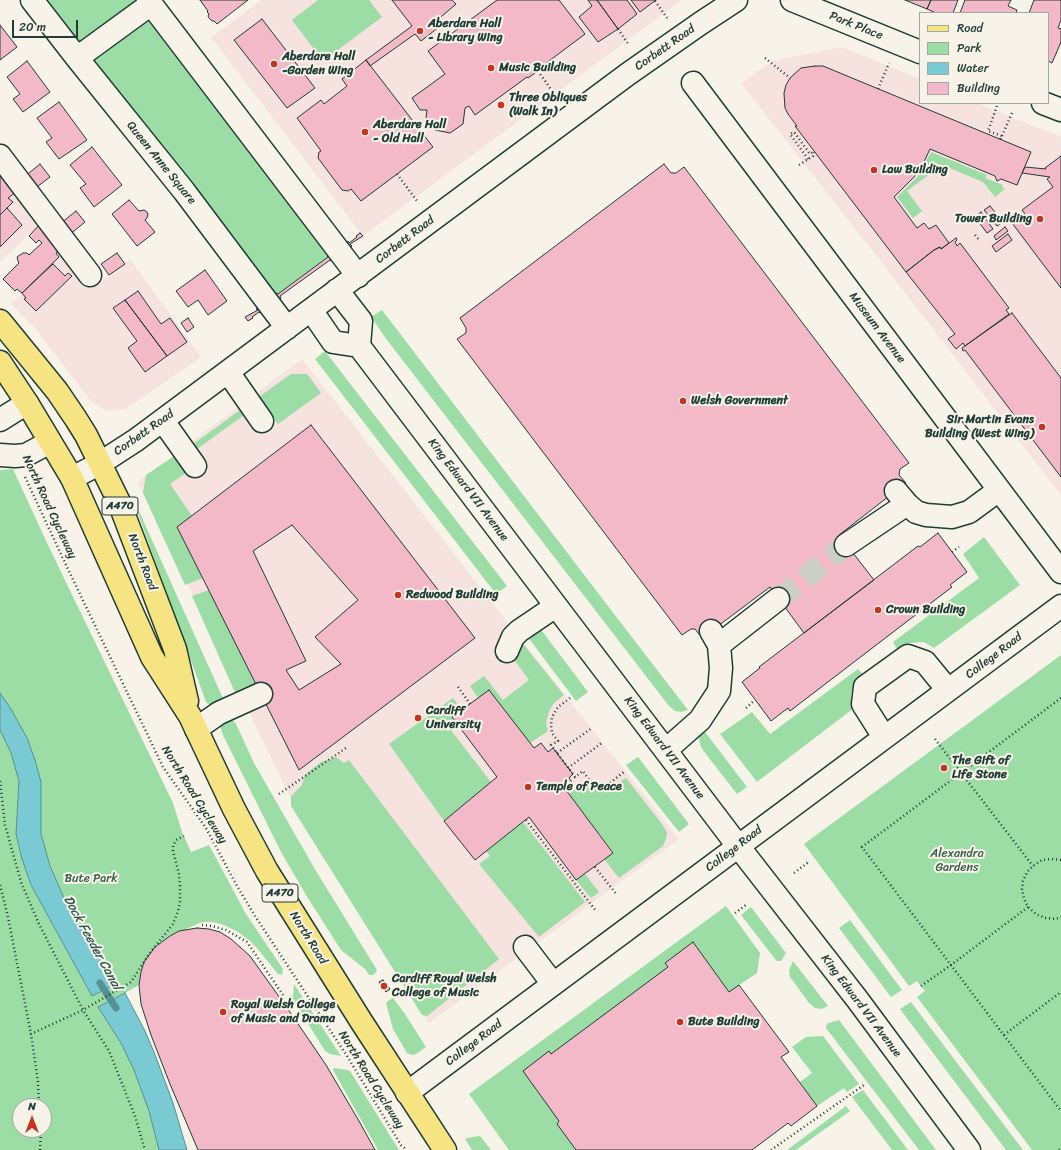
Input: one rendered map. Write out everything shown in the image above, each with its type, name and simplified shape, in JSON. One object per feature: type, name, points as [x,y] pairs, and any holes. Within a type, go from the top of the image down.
[{"type":"main road","name":"North Road","points":[[0,321],[57,391],[86,435],[118,502],[175,649],[193,723]]},
{"type":"main road","name":"North Road","points":[[0,362],[28,403],[72,478],[152,657],[193,723],[234,809],[266,871],[407,1093],[445,1150]]},
{"type":"street","name":"Queen Anne Square","points":[[32,0],[184,191],[288,328]]},
{"type":"street","name":"Corbett Road","points":[[72,478],[99,464],[163,421],[628,74],[736,0]]},
{"type":"street","name":"Park Place","points":[[792,0],[919,52]]},
{"type":"street","points":[[77,58],[149,2],[358,276]]},
{"type":"street","name":"Museum Avenue","points":[[693,83],[1061,572]]},
{"type":"street","points":[[1046,104],[1061,110]]},
{"type":"street","points":[[0,156],[90,275]]},
{"type":"street","points":[[311,310],[333,342],[359,346],[360,321],[337,290]]},
{"type":"street","name":"King Edward VII Avenue","points":[[359,346],[738,846],[852,993],[969,1150]]},
{"type":"street","points":[[228,372],[262,421]]},
{"type":"street","points":[[0,420],[28,403]]},
{"type":"street","points":[[163,421],[195,466]]},
{"type":"street","points":[[7,455],[26,455],[50,442]]},
{"type":"street","points":[[846,545],[901,498],[916,512],[926,515],[952,517],[969,512],[999,490]]},
{"type":"street","points":[[666,750],[700,720],[719,691],[721,668],[715,638],[778,599]]},
{"type":"street","points":[[506,641],[556,606]]},
{"type":"street","name":"College Road","points":[[407,1093],[1061,606]]},
{"type":"street","points":[[884,737],[863,704],[865,687],[908,656],[925,662],[948,690]]},
{"type":"street","points":[[193,723],[219,714],[262,694]]},
{"type":"street","points":[[525,947],[553,984]]},
{"type":"path","points":[[655,1],[667,18]]},
{"type":"path","points":[[618,29],[629,44]]},
{"type":"path","points":[[765,58],[790,78]]},
{"type":"path","points":[[878,89],[890,62]]},
{"type":"path","points":[[538,71],[557,98]]},
{"type":"path","points":[[997,106],[988,131],[1001,138],[1012,113]]},
{"type":"path","points":[[799,165],[813,156],[814,151],[810,154],[794,132],[790,134],[808,159]]},
{"type":"path","points":[[397,174],[417,201]]},
{"type":"path","points":[[975,235],[980,241]]},
{"type":"path","name":"North Road Cycleway","points":[[7,455],[66,565],[163,767],[206,828],[255,916],[402,1145],[407,1150]]},
{"type":"path","points":[[952,552],[959,547]]},
{"type":"path","points":[[458,687],[470,704]]},
{"type":"path","points":[[570,698],[558,707],[552,717],[551,725],[552,733],[558,741],[551,745],[568,768],[575,777],[583,771],[589,780],[594,783],[603,784],[610,783],[625,771]]},
{"type":"path","points":[[1061,698],[862,847],[1061,1111]]},
{"type":"path","points":[[746,708],[755,700]]},
{"type":"path","points":[[557,753],[592,728]]},
{"type":"path","points":[[935,739],[962,772],[1033,866]]},
{"type":"path","points":[[568,768],[603,742]]},
{"type":"path","points":[[279,794],[346,748]]},
{"type":"path","points":[[0,781],[5,825],[21,882],[38,922],[83,1010],[109,1051],[135,1116],[145,1150]]},
{"type":"path","points":[[526,820],[596,911]]},
{"type":"path","points":[[31,1034],[83,1010],[131,982],[149,954],[172,924],[178,911],[180,902],[180,886],[173,846],[176,840],[184,836]]},
{"type":"path","points":[[1061,860],[1051,858],[1042,860],[1033,866],[1025,876],[1022,890],[1028,907],[1036,914],[1045,918],[1056,919],[1061,917]]},
{"type":"path","points":[[794,873],[810,861]]},
{"type":"path","points":[[595,867],[617,895]]},
{"type":"path","points":[[0,885],[31,1034],[38,1082],[39,1098]]},
{"type":"path","points":[[734,913],[746,905]]},
{"type":"path","points":[[921,986],[1028,907]]},
{"type":"path","points":[[202,925],[226,930],[246,942],[283,995]]},
{"type":"path","points":[[1004,1035],[1061,992]]},
{"type":"path","points":[[771,1150],[864,1085]]},
{"type":"path","points":[[40,1138],[40,1150]]},
{"type":"shaded area","points":[[262,0],[682,0],[363,236],[211,37]]},
{"type":"shaded area","points":[[842,47],[919,79],[919,104],[979,104],[1061,137],[1061,495],[741,83],[772,61]]},
{"type":"shaded area","points":[[0,171],[41,223],[0,262]]},
{"type":"shaded area","points":[[64,254],[90,289],[130,259],[201,357],[126,409],[111,411],[101,408],[91,401],[35,328],[11,304],[59,257]]},
{"type":"shaded area","name":"Cardiff University","points":[[302,359],[679,839],[429,1023],[291,799],[138,482]]},
{"type":"green space","points":[[45,0],[134,0],[136,3],[87,43],[78,43]]},
{"type":"green space","points":[[318,0],[369,0],[382,17],[323,61],[292,20]]},
{"type":"green space","points":[[148,18],[152,21],[330,254],[278,294],[277,293],[273,296],[93,63],[91,56]]},
{"type":"green space","points":[[931,152],[987,175],[985,178],[1003,185],[1002,187],[1005,189],[995,197],[983,182],[942,165],[907,191],[922,211],[913,218],[897,197],[917,177]]},
{"type":"green space","points":[[382,310],[688,710],[681,712],[675,711],[669,706],[387,340],[371,317]]},
{"type":"green space","points":[[325,351],[507,586],[496,594],[315,359]]},
{"type":"green space","points":[[291,374],[307,374],[321,393],[278,424],[271,415],[269,417],[256,399]]},
{"type":"green space","points":[[243,408],[247,413],[193,452],[189,447]]},
{"type":"green space","points":[[179,453],[190,470],[170,484],[192,516],[203,578],[185,585],[143,493],[146,475]]},
{"type":"green space","name":"Bute Park","points":[[13,469],[47,543],[173,803],[182,832],[191,852],[209,845],[246,914],[283,969],[282,975],[278,974],[256,947],[238,932],[224,925],[212,922],[202,922],[170,936],[155,947],[144,962],[139,985],[125,993],[154,1052],[173,1103],[187,1150],[0,1150],[0,470]]},
{"type":"green space","points":[[136,508],[138,509],[226,705],[211,706],[206,702]]},
{"type":"green space","points":[[984,537],[1020,585],[934,648],[924,642],[910,643],[897,649],[893,642],[979,578],[963,554]]},
{"type":"green space","points":[[209,590],[258,688],[237,697],[192,596]]},
{"type":"green space","points":[[539,627],[588,692],[576,701],[527,636]]},
{"type":"green space","points":[[524,645],[564,695],[554,703],[549,711],[546,723],[548,731],[530,743],[489,690],[478,698],[470,686],[484,676],[503,700],[529,680],[510,654]]},
{"type":"green space","name":"Alexandra Gardens","points":[[1061,655],[1061,1150],[1032,1150],[917,997],[925,991],[917,981],[909,986],[804,844]]},
{"type":"green space","points":[[858,669],[863,674],[852,689],[851,700],[854,708],[757,782],[720,734],[752,712],[770,734]]},
{"type":"green space","points":[[453,698],[462,710],[452,717],[453,719],[444,727],[448,732],[450,729],[491,782],[444,821],[389,744]]},
{"type":"green space","points":[[229,718],[236,724],[254,763],[316,871],[377,970],[373,975],[369,975],[365,969],[341,950],[281,852],[222,733],[220,724]]},
{"type":"green space","points":[[702,728],[747,787],[737,794],[702,749],[699,737]]},
{"type":"green space","points":[[336,757],[344,763],[349,760],[499,959],[427,1016],[422,1015],[291,806],[291,796],[302,785],[305,775],[321,762]]},
{"type":"green space","points":[[638,757],[689,824],[679,832],[626,765]]},
{"type":"green space","points":[[626,778],[667,832],[663,846],[619,878],[604,859],[613,852],[569,794],[585,782],[600,790],[609,789]]},
{"type":"green space","points":[[523,822],[585,902],[539,937],[479,864],[490,856],[486,851]]},
{"type":"green space","points":[[585,874],[599,892],[591,898],[576,880]]},
{"type":"green space","points":[[726,906],[760,953],[757,973],[729,992],[693,942],[666,963],[668,967],[557,1123],[576,1150],[509,1150],[469,1094]]},
{"type":"green space","points":[[751,907],[786,953],[781,961],[777,961],[775,959],[741,915]]},
{"type":"green space","points":[[850,920],[902,990],[891,997],[839,928]]},
{"type":"green space","points":[[793,961],[828,1006],[822,1009],[815,1008],[809,1003],[790,977],[789,970]]},
{"type":"green space","points":[[294,984],[341,1056],[330,1054],[325,1051],[294,1001]]},
{"type":"green space","points":[[393,998],[426,1047],[416,1054],[412,1055],[407,1053],[393,1029],[386,1003]]},
{"type":"green space","points":[[911,1002],[1023,1150],[1006,1150],[900,1009]]},
{"type":"green space","points":[[839,1020],[936,1150],[919,1150],[826,1028],[828,1023]]},
{"type":"green space","points":[[823,1036],[859,1084],[847,1092],[844,1088],[817,1106],[800,1082],[812,1073],[792,1047],[806,1037]]},
{"type":"green space","points":[[334,1068],[350,1071],[399,1150],[378,1150],[333,1070]]},
{"type":"green space","points":[[863,1090],[908,1150],[892,1150],[852,1097]]},
{"type":"green space","points":[[846,1106],[850,1111],[796,1150],[787,1150]]},
{"type":"green space","points":[[479,1136],[491,1150],[472,1150],[465,1139]]},
{"type":"water","points":[[0,693],[11,709],[27,738],[35,760],[41,782],[41,834],[50,866],[64,898],[87,940],[118,983],[92,996],[31,885],[22,859],[16,834],[19,781],[11,753],[0,730]]},
{"type":"water","points":[[125,993],[154,1052],[173,1103],[187,1150],[159,1150],[149,1111],[134,1070],[121,1043],[98,1007]]},
{"type":"building","points":[[200,0],[248,0],[217,24],[209,18],[208,11]]},
{"type":"building","name":"Aberdare Hall - Library Wing","points":[[392,0],[452,0],[456,4],[435,22],[439,27],[421,41],[415,34],[370,66],[366,60],[412,26]]},
{"type":"building","name":"Music Building","points":[[497,0],[559,0],[585,34],[545,64],[546,65],[475,115],[469,106],[465,108],[463,124],[450,133],[435,130],[426,118],[427,110],[420,110],[412,98],[445,74],[428,51]]},
{"type":"building","points":[[588,0],[597,0],[618,29],[598,42],[579,17],[592,6]]},
{"type":"building","points":[[597,0],[627,0],[637,14],[618,29]]},
{"type":"building","points":[[631,0],[656,0],[640,12]]},
{"type":"building","points":[[905,0],[931,0],[927,9]]},
{"type":"building","points":[[931,0],[958,0],[953,12],[934,12],[927,9]]},
{"type":"building","points":[[965,0],[1011,0],[1008,6],[1017,10],[1016,12],[960,12]]},
{"type":"building","points":[[1034,0],[1061,0],[1061,20],[1058,28],[1061,29],[1061,42],[1052,63],[1049,62],[1049,12],[1029,12]]},
{"type":"building","name":"Aberdare Hall -Garden Wing","points":[[262,19],[315,88],[287,108],[234,40]]},
{"type":"building","points":[[0,25],[17,47],[0,60]]},
{"type":"building","name":"Aberdare Hall - Old Hall","points":[[366,60],[433,147],[361,201],[351,189],[348,191],[342,190],[318,158],[319,152],[321,151],[297,118],[321,100],[324,104],[347,86],[342,79]]},
{"type":"building","points":[[27,61],[50,92],[23,112],[13,99],[20,94],[7,77]]},
{"type":"building","name":"Law Building","points":[[823,66],[1031,152],[1017,185],[1001,179],[997,181],[995,176],[930,149],[922,166],[915,176],[894,197],[917,228],[924,223],[929,229],[936,225],[949,243],[941,249],[940,247],[934,250],[906,272],[795,126],[797,126],[785,108],[784,93],[790,78],[801,68]]},
{"type":"building","points":[[59,102],[87,140],[59,159],[46,142],[52,138],[37,118]]},
{"type":"building","points":[[92,147],[122,185],[94,207],[80,188],[86,184],[70,165]]},
{"type":"building","name":"Tower Building","points":[[1061,156],[1061,288],[1012,223],[1025,214],[1022,210],[1053,187],[1047,179],[1050,177],[1022,173],[1025,167],[1046,169],[1045,168]]},
{"type":"building","points":[[40,164],[50,177],[33,190],[23,178]]},
{"type":"building","name":"Welsh Government","points":[[664,164],[671,173],[676,173],[684,167],[909,463],[900,469],[899,475],[906,483],[839,535],[874,580],[804,633],[770,587],[702,638],[695,629],[691,629],[682,635],[457,339],[466,333],[466,328],[460,318]]},
{"type":"building","points":[[0,173],[16,192],[8,198],[13,202],[0,215]]},
{"type":"building","points":[[129,200],[139,211],[144,210],[147,212],[147,218],[145,220],[155,232],[137,246],[112,214]]},
{"type":"building","points":[[990,206],[1003,222],[997,226],[984,210]]},
{"type":"building","points":[[7,208],[22,225],[0,247],[0,215]]},
{"type":"building","points":[[76,211],[85,222],[69,235],[60,224]]},
{"type":"building","points":[[981,212],[993,229],[987,233],[975,217]]},
{"type":"building","points":[[41,223],[61,249],[56,253],[59,257],[22,293],[17,289],[15,291],[3,279],[19,263],[17,257],[23,253],[27,253],[29,255],[42,243],[39,240],[36,243],[29,236]]},
{"type":"building","points":[[1005,227],[1008,231],[996,240],[994,236]]},
{"type":"building","points":[[360,233],[363,236],[350,244],[352,246],[347,250],[343,245],[348,241],[349,243]]},
{"type":"building","points":[[1008,234],[1012,240],[996,252],[992,246]]},
{"type":"building","points":[[956,238],[957,240],[955,242],[957,246],[960,243],[1009,308],[1006,310],[1009,314],[965,346],[963,343],[956,349],[948,339],[955,334],[906,272],[934,250],[940,247],[941,249]]},
{"type":"building","points":[[117,253],[125,264],[109,275],[101,264]]},
{"type":"building","points":[[332,253],[335,258],[280,296],[281,298],[276,302],[272,297]]},
{"type":"building","points":[[53,264],[65,276],[68,273],[72,276],[36,311],[24,299],[26,298],[22,293]]},
{"type":"building","points":[[205,270],[227,301],[208,315],[198,300],[188,307],[176,291]]},
{"type":"building","points":[[138,291],[161,324],[170,318],[187,342],[167,356],[125,300]]},
{"type":"building","points":[[125,300],[167,356],[145,372],[128,348],[137,341],[113,308]]},
{"type":"building","points":[[261,306],[265,310],[260,313],[259,312],[248,321],[245,317],[258,310],[256,309]]},
{"type":"building","name":"Sir Martin Evans Building (West Wing)","points":[[1012,313],[1061,378],[1061,477],[962,348]]},
{"type":"building","points":[[188,318],[194,327],[187,332],[181,323]]},
{"type":"building","name":"Redwood Building","points":[[311,425],[475,638],[299,770],[177,527]],"holes":[[[292,525],[358,600],[315,637],[341,664],[299,690],[286,670],[306,661],[253,551]]]},
{"type":"building","name":"Crown Building","points":[[938,533],[967,572],[950,585],[952,587],[790,711],[788,708],[771,721],[742,682],[760,668],[759,667],[918,546],[920,547]]},
{"type":"building","name":"Temple of Peace","points":[[489,690],[534,748],[541,743],[548,752],[553,748],[573,774],[569,778],[574,785],[566,790],[613,853],[576,880],[529,817],[475,860],[444,821],[497,777],[452,717]]},
{"type":"building","name":"Royal Welsh College of Music and Drama","points":[[197,928],[220,932],[231,939],[250,956],[326,1065],[375,1150],[198,1150],[151,1035],[141,1004],[139,985],[144,962],[155,947],[179,931]]},
{"type":"building","name":"Bute Building","points":[[693,942],[729,992],[739,985],[789,1052],[781,1057],[817,1106],[791,1126],[788,1123],[752,1150],[576,1150],[557,1124],[559,1121],[523,1071],[549,1051],[551,1054],[668,967],[665,963]]},
{"type":"building","points":[[383,980],[390,989],[386,992],[379,982]]},
{"type":"waterway","name":"Dock Feeder Canal","points":[[100,983],[116,1008]]},
{"type":"tunnel","points":[[778,599],[846,545]]},
{"type":"place","name":"Aberdare Hall - Library Wing","points":[[420,31]]},
{"type":"place","name":"Aberdare Hall -Garden Wing","points":[[274,64]]},
{"type":"place","name":"Music Building","points":[[491,68]]},
{"type":"place","name":"Three Obliques (Walk In)","points":[[501,105]]},
{"type":"place","name":"Aberdare Hall - Old Hall","points":[[365,132]]},
{"type":"place","name":"Law Building","points":[[874,170]]},
{"type":"place","name":"Tower Building","points":[[1040,219]]},
{"type":"place","name":"Welsh Government","points":[[683,401]]},
{"type":"place","name":"Sir Martin Evans Building (West Wing)","points":[[1042,427]]},
{"type":"place","name":"Redwood Building","points":[[398,595]]},
{"type":"place","name":"Crown Building","points":[[878,610]]},
{"type":"place","name":"Cardiff University","points":[[418,718]]},
{"type":"place","name":"The Gift of Life Stone","points":[[944,768]]},
{"type":"place","name":"Temple of Peace","points":[[528,787]]},
{"type":"place","name":"Cardiff Royal Welsh College of Music","points":[[384,986]]},
{"type":"place","name":"Royal Welsh College of Music and Drama","points":[[223,1012]]},
{"type":"place","name":"Bute Building","points":[[680,1022]]}]
